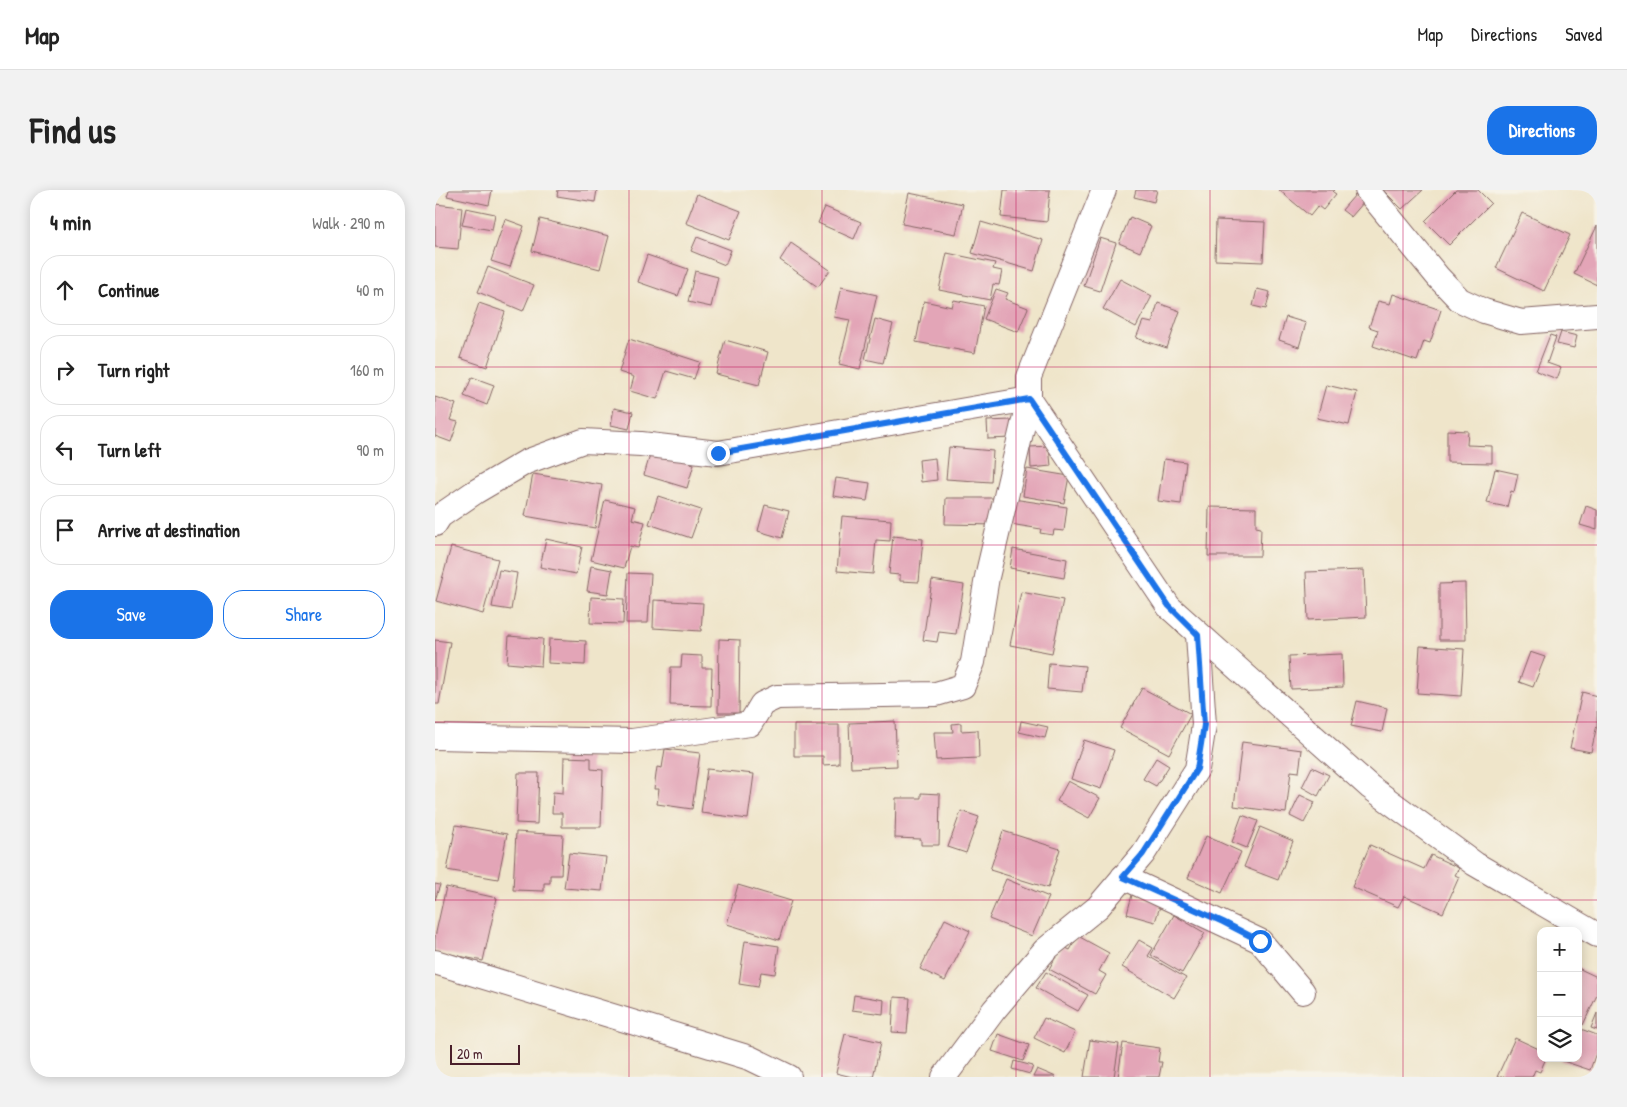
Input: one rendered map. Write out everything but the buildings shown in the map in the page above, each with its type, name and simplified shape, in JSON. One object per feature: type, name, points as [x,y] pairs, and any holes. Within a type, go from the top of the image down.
[{"type":"street","points":[[435,737],[632,741],[750,724],[762,704],[777,697],[936,694],[963,686],[973,662],[987,577],[1029,399],[1029,377],[1103,190]]},
{"type":"street","points":[[1367,190],[1437,277],[1460,300],[1485,311],[1521,322],[1597,316]]},
{"type":"street","points":[[435,524],[440,516],[475,492],[526,462],[583,441],[641,444],[718,453],[1029,399]]},
{"type":"street","points":[[1029,399],[1169,606],[1198,635],[1370,787],[1475,864],[1597,935]]},
{"type":"street","points":[[944,1077],[988,1017],[1045,950],[1097,906],[1143,854],[1197,769],[1204,725],[1198,635]]},
{"type":"street","points":[[1123,877],[1223,922],[1260,941],[1303,992]]},
{"type":"street","points":[[435,962],[750,1058],[789,1077]]},
{"type":"route","points":[[718,453],[1029,399],[1169,606],[1198,635],[1204,725],[1197,769],[1143,854],[1123,877],[1223,922],[1260,941]]}]
